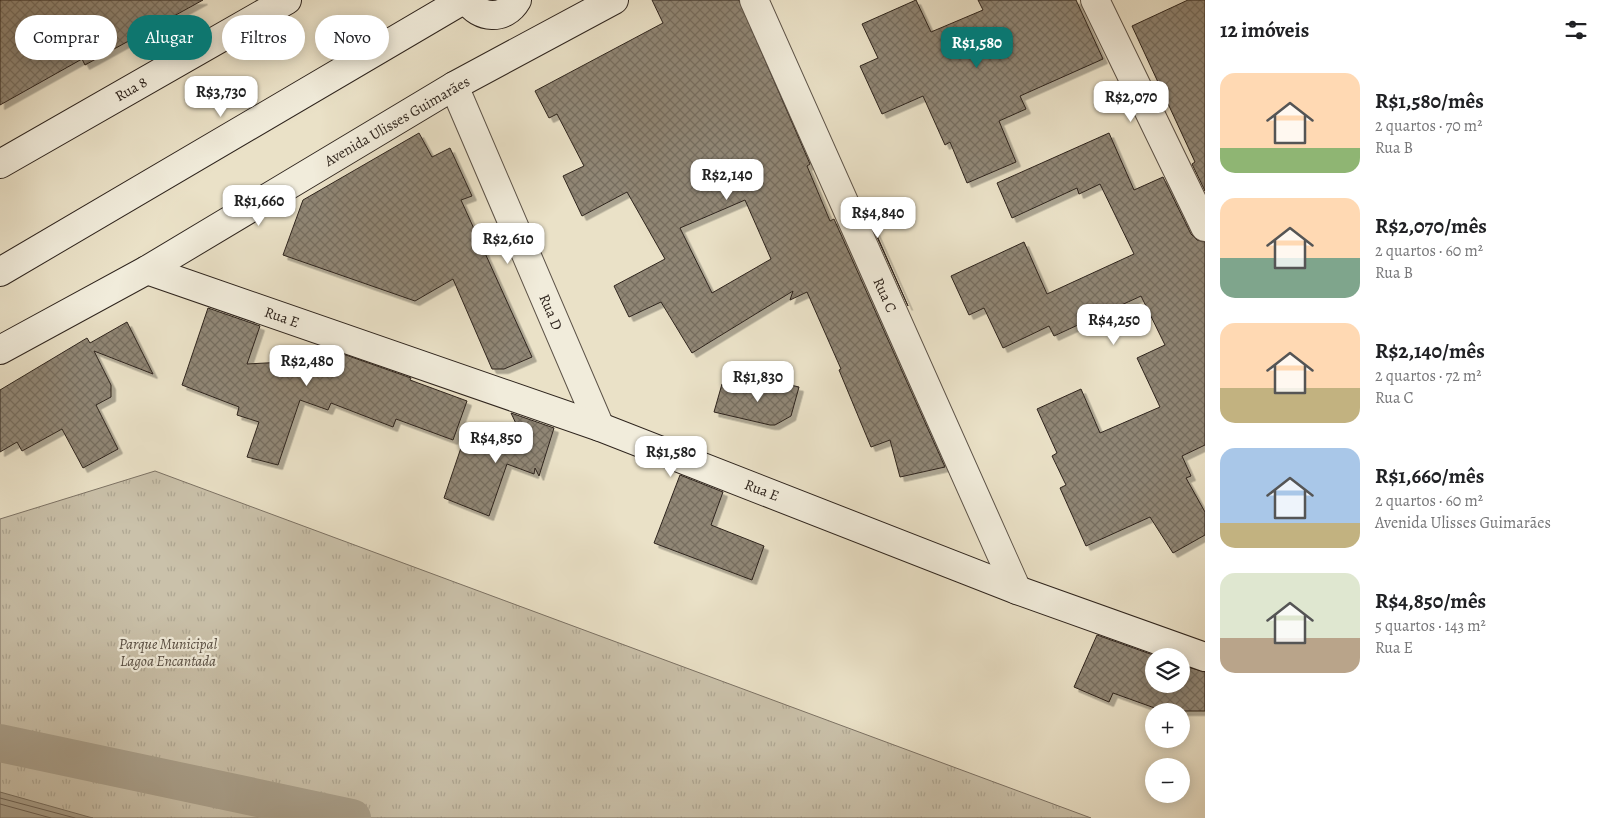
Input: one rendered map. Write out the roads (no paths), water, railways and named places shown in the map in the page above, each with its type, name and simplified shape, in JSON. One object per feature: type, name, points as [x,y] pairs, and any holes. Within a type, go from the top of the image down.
[{"type":"street","name":"Rua 8","points":[[0,164],[287,0]]},
{"type":"street","points":[[0,272],[465,0],[478,12],[487,15],[509,7],[520,51]]},
{"type":"street","name":"Avenida Ulisses Guimarães","points":[[0,350],[146,270],[454,86],[614,0]]},
{"type":"street","name":"Rua C","points":[[754,0],[1017,590]]},
{"type":"street","points":[[1095,0],[1205,227]]},
{"type":"street","name":"Rua D","points":[[454,86],[600,428]]},
{"type":"street","name":"Rua E","points":[[146,270],[600,428],[1017,590],[1205,656]]},
{"type":"water","points":[[0,792],[89,817],[93,818],[0,818]]},
{"type":"waterway","points":[[0,743],[352,818]]},
{"type":"park label","name":"Parque Municipal Lagoa Encantada","points":[[168,652]]}]
